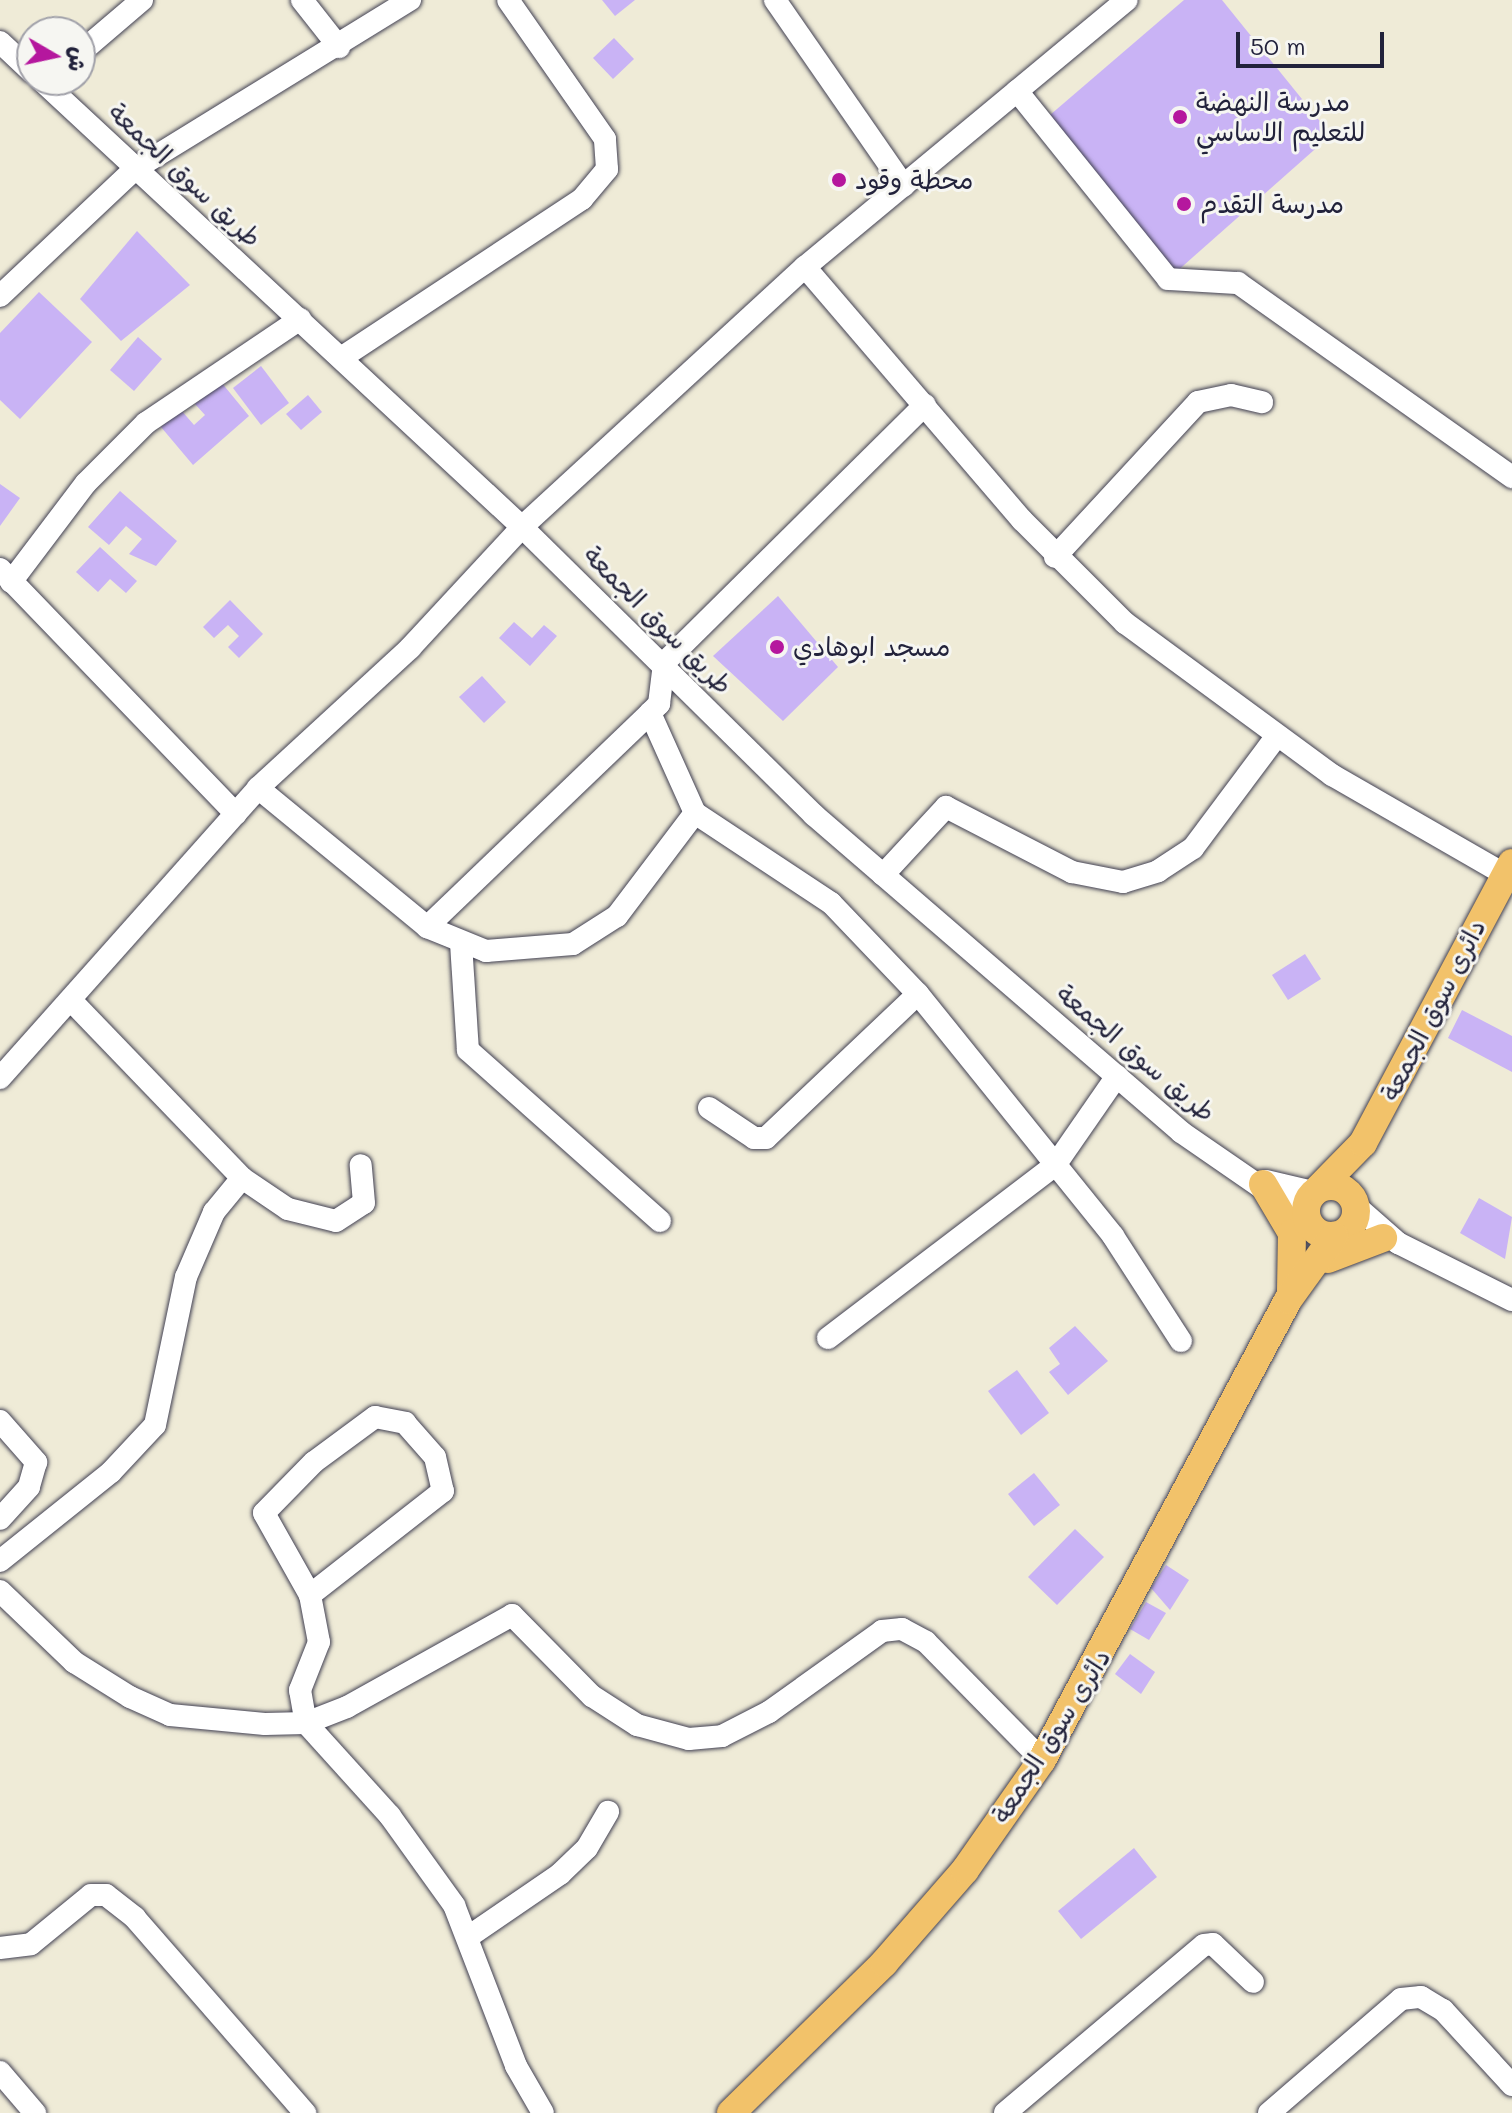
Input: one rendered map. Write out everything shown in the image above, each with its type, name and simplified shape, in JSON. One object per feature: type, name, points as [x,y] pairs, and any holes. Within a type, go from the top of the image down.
[{"type":"main road","name":"دائرى سوق الجمعة","points":[[1379,1116],[1508,868]]},
{"type":"main road","points":[[1356,1204],[1379,1116]]},
{"type":"main road","points":[[1321,1216],[1379,1116]]},
{"type":"main road","points":[[1258,1181],[1292,1233],[1296,1288]]},
{"type":"main road","points":[[1321,1216],[1340,1186],[1356,1204]]},
{"type":"main road","points":[[1321,1216],[1356,1204]]},
{"type":"main road","name":"دائرى سوق الجمعة","points":[[731,2113],[884,1963],[965,1870],[1042,1760],[1296,1288],[1321,1216]]},
{"type":"main road","points":[[1296,1288],[1334,1254],[1390,1240]]},
{"type":"street","points":[[96,39],[142,0]]},
{"type":"street","points":[[302,0],[339,47]]},
{"type":"street","points":[[0,296],[135,169],[339,47],[410,0]]},
{"type":"street","points":[[341,358],[582,199],[607,169],[605,139],[508,0]]},
{"type":"street","points":[[775,0],[904,186]]},
{"type":"street","points":[[0,1078],[258,788],[410,648],[522,527],[805,267],[1127,0]]},
{"type":"street","points":[[0,42],[16,57]]},
{"type":"street","points":[[1017,91],[1168,279],[1238,283],[1512,477]]},
{"type":"street","name":"طريق سوق الجمعة","points":[[58,96],[522,527],[664,663],[773,777],[1117,1076],[1258,1181]]},
{"type":"street","points":[[805,267],[1055,557],[1125,623],[1276,737],[1508,868]]},
{"type":"street","points":[[236,814],[6,575],[86,483],[146,423],[300,319]]},
{"type":"street","points":[[1055,557],[1198,402],[1217,395],[1262,402]]},
{"type":"street","points":[[427,927],[659,704],[664,663],[925,405]]},
{"type":"street","points":[[650,713],[695,813],[831,903],[918,994],[1056,1164],[1181,1341]]},
{"type":"street","points":[[883,875],[946,807],[1072,872],[1123,882],[1158,871],[1193,848],[1276,737]]},
{"type":"street","points":[[258,788],[427,927],[461,943],[531,952],[573,944],[617,916],[695,813]]},
{"type":"street","points":[[461,943],[468,1050],[660,1221]]},
{"type":"street","points":[[709,1108],[754,1138],[766,1138],[918,994]]},
{"type":"street","points":[[71,1000],[242,1178],[288,1209],[336,1221],[364,1203],[361,1165]]},
{"type":"street","points":[[828,1338],[1056,1164],[1117,1076]]},
{"type":"street","points":[[0,1561],[111,1472],[155,1425],[186,1277],[214,1212],[242,1178]]},
{"type":"street","points":[[1258,1181],[1321,1216],[1390,1240],[1512,1300]]},
{"type":"street","points":[[1356,1204],[1390,1240]]},
{"type":"street","points":[[310,1595],[443,1491],[435,1457],[405,1423],[375,1417],[267,1505],[264,1525],[310,1595],[319,1642],[300,1690],[306,1723],[390,1816],[471,1935],[516,2066],[543,2113]]},
{"type":"street","points":[[0,1421],[36,1462],[29,1487],[0,1519]]},
{"type":"street","points":[[0,1591],[74,1662],[170,1715],[306,1723],[512,1615],[592,1696],[637,1725],[689,1739],[722,1736],[769,1712],[882,1631],[902,1629],[926,1642],[1042,1760]]},
{"type":"street","points":[[471,1935],[560,1874],[587,1848],[608,1812]]},
{"type":"street","points":[[0,1948],[31,1944],[91,1895],[106,1895],[135,1918],[305,2113]]},
{"type":"street","points":[[1005,2113],[1204,1945],[1213,1944],[1253,1982]]},
{"type":"street","points":[[1269,2113],[1401,1999],[1421,1997],[1443,2010],[1512,2085]]},
{"type":"street","points":[[0,2072],[35,2113]]},
{"type":"building","points":[[602,0],[635,0],[615,16]]},
{"type":"building","name":"مدرسة التقدم","points":[[1184,0],[1222,0],[1331,135],[1175,273],[1043,121]]},
{"type":"building","points":[[614,38],[634,59],[613,79],[593,58]]},
{"type":"building","points":[[137,231],[190,285],[121,341],[80,299]]},
{"type":"building","points":[[39,292],[92,342],[20,419],[0,400],[0,333]]},
{"type":"building","points":[[138,337],[162,359],[134,391],[110,370]]},
{"type":"building","points":[[261,366],[289,403],[261,425],[233,388]]},
{"type":"building","points":[[221,382],[249,416],[193,465],[161,427],[181,410],[194,425],[205,415],[195,404]]},
{"type":"building","points":[[308,395],[322,412],[301,430],[286,414]]},
{"type":"building","points":[[0,484],[20,498],[0,526]]},
{"type":"building","points":[[120,491],[177,541],[156,566],[129,554],[142,539],[126,526],[109,545],[88,527]]},
{"type":"building","points":[[100,547],[137,581],[126,593],[110,579],[98,592],[76,572]]},
{"type":"building","points":[[778,596],[838,667],[783,721],[713,656]]},
{"type":"building","points":[[230,600],[263,634],[239,658],[228,647],[239,636],[228,625],[214,638],[203,627]]},
{"type":"building","points":[[514,622],[532,638],[544,625],[557,636],[530,666],[499,638]]},
{"type":"building","points":[[482,676],[506,702],[484,723],[459,697]]},
{"type":"building","points":[[1305,954],[1321,979],[1288,1000],[1272,975]]},
{"type":"building","points":[[1462,1010],[1512,1036],[1512,1072],[1448,1038]]},
{"type":"building","points":[[1479,1198],[1512,1217],[1505,1259],[1460,1233]]},
{"type":"building","points":[[1075,1326],[1108,1361],[1068,1395],[1049,1372],[1060,1364],[1049,1348]]},
{"type":"building","points":[[1017,1370],[1049,1413],[1021,1435],[988,1391]]},
{"type":"building","points":[[1034,1473],[1060,1505],[1034,1526],[1008,1494]]},
{"type":"building","points":[[1075,1529],[1104,1557],[1057,1605],[1028,1577]]},
{"type":"building","points":[[1166,1565],[1189,1580],[1170,1610],[1151,1588]]},
{"type":"building","points":[[1146,1602],[1166,1613],[1149,1640],[1130,1629]]},
{"type":"building","points":[[1130,1654],[1155,1672],[1141,1694],[1115,1674]]},
{"type":"building","points":[[1134,1848],[1157,1877],[1081,1939],[1058,1911]]},
{"type":"place","name":"مدرسة النهضة للتعليم الاساسي","points":[[1180,117]]},
{"type":"place","name":"محطة وقود","points":[[839,180]]},
{"type":"place","name":"مدرسة التقدم","points":[[1184,204]]},
{"type":"place","name":"مسجد ابوهادي","points":[[777,647]]}]
